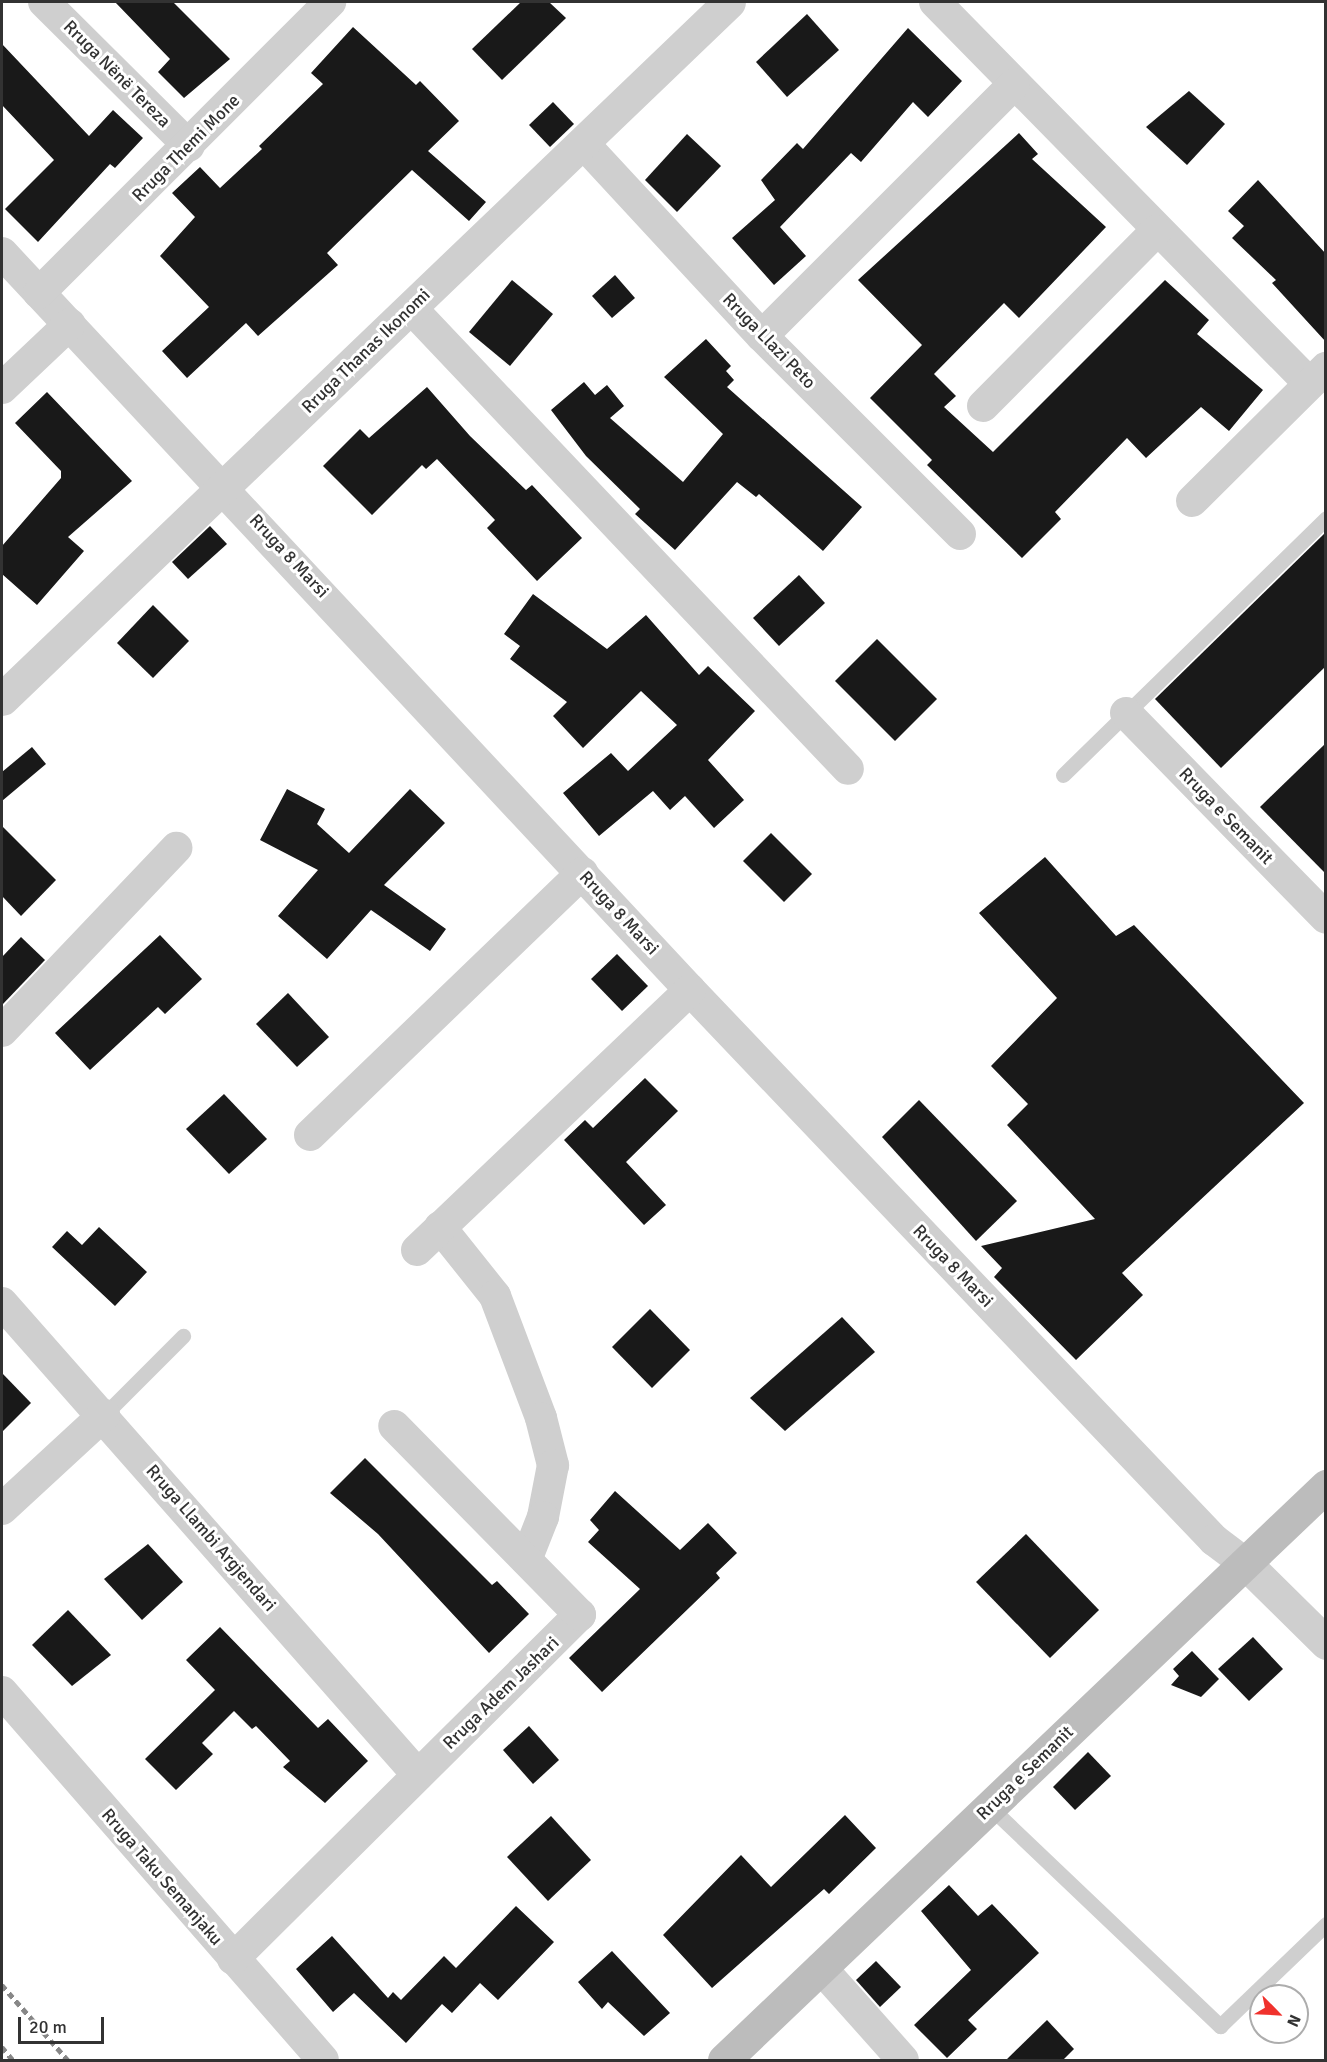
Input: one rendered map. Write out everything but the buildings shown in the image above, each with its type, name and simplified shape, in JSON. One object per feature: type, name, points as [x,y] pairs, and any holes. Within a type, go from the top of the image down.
[{"type":"main road","name":"Rruga e Semanit","points":[[724,2061],[1326,1486]]},
{"type":"street","name":"Rruga Nënë Tereza","points":[[44,2],[189,146]]},
{"type":"street","name":"Rruga Themi Mone","points":[[39,293],[189,146],[330,2]]},
{"type":"street","name":"Rruga Thanas Ikonomi","points":[[2,699],[729,2]]},
{"type":"street","points":[[935,2],[1156,231],[1317,376],[1192,501]]},
{"type":"street","points":[[762,336],[1014,84]]},
{"type":"street","name":"Rruga Llazi Peto","points":[[583,143],[762,336],[960,534]]},
{"type":"street","points":[[983,406],[1156,231]]},
{"type":"street","name":"Rruga 8 Marsi","points":[[2,253],[225,487],[690,990],[1214,1540],[1245,1563]]},
{"type":"street","points":[[411,308],[848,769]]},
{"type":"street","points":[[2,387],[70,324]]},
{"type":"street","name":"Rruga e Semanit","points":[[1126,713],[1323,910]]},
{"type":"street","points":[[2,1031],[176,848]]},
{"type":"street","points":[[310,1135],[582,873]]},
{"type":"street","points":[[417,1250],[690,990]]},
{"type":"street","points":[[440,1227],[495,1296],[541,1418],[553,1465],[543,1517],[526,1560]]},
{"type":"street","name":"Rruga Llambi Argjendari","points":[[2,1303],[104,1415],[418,1774]]},
{"type":"street","points":[[2,1509],[104,1415]]},
{"type":"street","name":"Rruga Adem Jashari","points":[[233,1959],[580,1615],[394,1426]]},
{"type":"street","points":[[1245,1563],[1326,1643]]},
{"type":"street","name":"Rruga Taku Semanjaku","points":[[2,1692],[323,2061]]},
{"type":"street","points":[[821,1968],[903,2061]]},
{"type":"lane","points":[[1063,775],[1326,518]]},
{"type":"lane","points":[[104,1415],[183,1336]]},
{"type":"lane","points":[[990,1807],[1220,2026],[1326,1924]]},
{"type":"railway","points":[[2,1985],[68,2060]]},
{"type":"railway","points":[[2,2047],[13,2060]]}]
